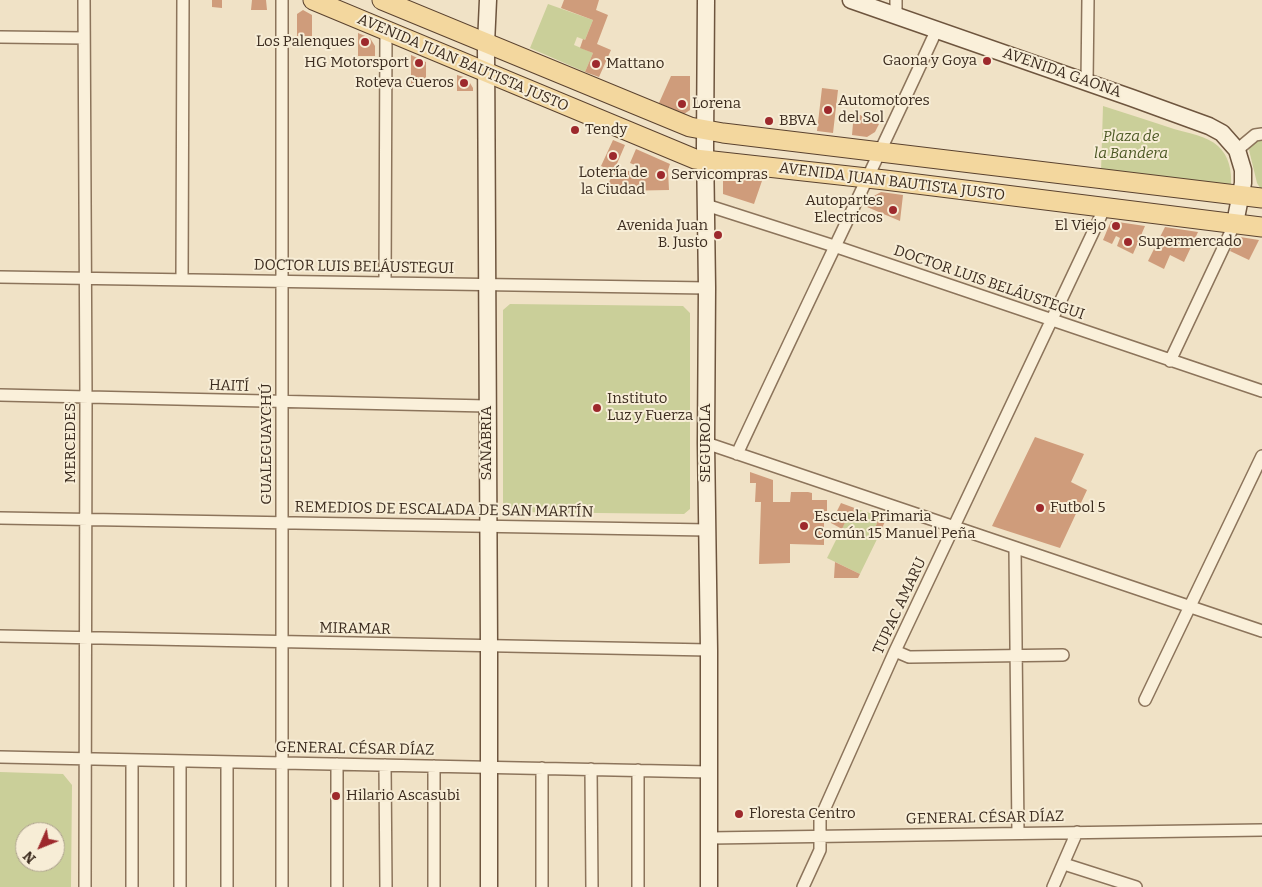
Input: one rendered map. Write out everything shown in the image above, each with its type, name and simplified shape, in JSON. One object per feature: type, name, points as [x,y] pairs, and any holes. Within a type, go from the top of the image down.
[{"type":"main road","name":"AVENIDA JUAN BAUTISTA JUSTO","points":[[313,0],[689,157],[1262,226]]},
{"type":"main road","name":"AVENIDA JUAN BAUTISTA JUSTO","points":[[382,0],[690,127],[1262,198]]},
{"type":"street","name":"MERCEDES","points":[[84,0],[86,396],[85,887]]},
{"type":"street","points":[[182,280],[183,0]]},
{"type":"street","name":"GUALEGUAYCHÚ","points":[[282,0],[282,887]]},
{"type":"street","name":"SANABRIA","points":[[488,0],[486,44],[489,887]]},
{"type":"street","name":"SEGUROLA","points":[[706,0],[709,887]]},
{"type":"street","name":"AVENIDA GAONA","points":[[850,0],[896,8],[937,29],[1214,128],[1225,135],[1237,150]]},
{"type":"street","points":[[1087,82],[1088,0]]},
{"type":"street","points":[[737,454],[937,29]]},
{"type":"street","points":[[385,283],[386,31]]},
{"type":"street","points":[[0,37],[84,38]]},
{"type":"street","points":[[1170,361],[1235,223],[1241,196],[1243,170],[1237,150],[1255,135],[1262,134]]},
{"type":"street","name":"DOCTOR LUIS BELÁUSTEGUI","points":[[706,204],[1262,391]]},
{"type":"street","name":"TUPAC AMARU","points":[[803,887],[820,850],[820,819],[953,527],[1105,207]]},
{"type":"street","name":"DOCTOR LUIS BELÁUSTEGUI","points":[[0,277],[708,288]]},
{"type":"street","name":"HAITÍ","points":[[0,395],[487,406]]},
{"type":"street","points":[[706,443],[1262,631]]},
{"type":"street","points":[[1145,700],[1262,456]]},
{"type":"street","name":"REMEDIOS DE ESCALADA DE SAN MARTÍN","points":[[0,518],[708,530]]},
{"type":"street","points":[[1014,548],[1018,833]]},
{"type":"street","name":"MIRAMAR","points":[[0,636],[709,650]]},
{"type":"street","points":[[896,650],[909,657],[1063,655]]},
{"type":"street","name":"GENERAL CÉSAR DÍAZ","points":[[0,757],[709,772]]},
{"type":"street","points":[[132,760],[132,887]]},
{"type":"street","points":[[180,761],[180,887]]},
{"type":"street","points":[[227,762],[228,887]]},
{"type":"street","points":[[337,764],[337,887]]},
{"type":"street","points":[[385,765],[386,887]]},
{"type":"street","points":[[434,766],[434,887]]},
{"type":"street","points":[[542,768],[542,887]]},
{"type":"street","points":[[591,769],[592,887]]},
{"type":"street","points":[[638,770],[638,887]]},
{"type":"street","name":"GENERAL CÉSAR DÍAZ","points":[[709,838],[1262,830]]},
{"type":"street","points":[[1053,887],[1077,832]]},
{"type":"street","points":[[1064,864],[1136,887]]},
{"type":"green space","points":[[548,4],[593,20],[585,40],[577,37],[574,45],[593,53],[585,72],[530,48]]},
{"type":"green space","name":"Plaza de la Bandera","points":[[1103,106],[1197,135],[1214,143],[1222,150],[1227,159],[1231,174],[1231,185],[1101,172]]},
{"type":"green space","points":[[1255,140],[1262,140],[1262,191],[1257,183],[1249,150],[1250,145]]},
{"type":"green space","name":"Instituto Luz y Fuerza","points":[[510,304],[683,306],[690,313],[690,509],[684,514],[512,512],[503,503],[503,310]]},
{"type":"green space","points":[[860,510],[880,516],[874,530],[880,533],[860,574],[827,558],[847,518],[854,521]]},
{"type":"green space","points":[[0,772],[63,774],[72,785],[71,887],[0,887]]},
{"type":"building","points":[[212,0],[222,0],[222,8],[212,7]]},
{"type":"building","points":[[252,0],[266,0],[267,10],[251,10]]},
{"type":"building","points":[[564,0],[599,0],[596,10],[608,15],[597,44],[611,50],[599,77],[585,72],[593,53],[580,48],[593,20],[561,8]]},
{"type":"building","points":[[303,10],[312,15],[312,36],[297,36],[297,14]]},
{"type":"building","name":"Los Palenques","points":[[358,33],[370,38],[375,46],[375,56],[358,56]]},
{"type":"building","points":[[411,55],[426,62],[426,88],[411,87]]},
{"type":"building","name":"Roteva Cueros","points":[[457,75],[467,78],[473,91],[457,91]]},
{"type":"building","points":[[671,76],[690,76],[690,110],[684,114],[659,103]]},
{"type":"building","name":"Automotores del Sol","points":[[822,88],[838,90],[833,133],[817,131]]},
{"type":"building","points":[[854,112],[879,124],[875,132],[867,137],[852,135]]},
{"type":"building","points":[[613,140],[625,145],[616,166],[644,177],[647,170],[630,163],[636,149],[670,164],[668,170],[669,190],[618,191],[607,186],[614,172],[601,166]]},
{"type":"building","points":[[723,174],[763,178],[754,204],[723,194]]},
{"type":"building","points":[[881,192],[903,195],[900,221],[867,207],[872,197]]},
{"type":"building","name":"Supermercado","points":[[1111,221],[1145,226],[1133,254],[1117,246],[1120,238],[1116,236],[1112,244],[1103,240]]},
{"type":"building","points":[[1165,227],[1198,232],[1184,262],[1170,255],[1164,269],[1148,261]]},
{"type":"building","points":[[1240,237],[1259,240],[1249,260],[1230,251],[1236,239]]},
{"type":"building","name":"Futbol 5","points":[[1035,437],[1084,454],[1071,482],[1087,490],[1060,548],[992,526]]},
{"type":"building","points":[[750,472],[773,480],[773,502],[790,502],[791,492],[808,492],[812,493],[812,500],[827,500],[827,522],[824,522],[824,545],[790,544],[790,563],[759,564],[761,502],[755,502],[756,483],[750,483]]},
{"type":"building","points":[[841,503],[860,510],[854,521],[847,518],[842,529],[831,523]]},
{"type":"building","points":[[880,516],[886,519],[880,533],[874,530]]},
{"type":"building","points":[[835,562],[860,574],[858,578],[834,578]]},
{"type":"place","name":"Los Palenques","points":[[365,42]]},
{"type":"place","name":"Gaona y Goya","points":[[987,61]]},
{"type":"place","name":"HG Motorsport","points":[[419,63]]},
{"type":"place","name":"Mattano","points":[[596,64]]},
{"type":"place","name":"Roteva Cueros","points":[[464,83]]},
{"type":"place","name":"Lorena","points":[[682,104]]},
{"type":"place","name":"Automotores del Sol","points":[[828,110]]},
{"type":"place","name":"BBVA","points":[[769,121]]},
{"type":"place","name":"Tendy","points":[[575,130]]},
{"type":"place","name":"Lotería de la Ciudad","points":[[613,156]]},
{"type":"place","name":"Servicompras","points":[[661,175]]},
{"type":"place","name":"Autopartes Electricos","points":[[893,210]]},
{"type":"place","name":"El Viejo","points":[[1116,226]]},
{"type":"place","name":"Avenida Juan B. Justo","points":[[718,235]]},
{"type":"place","name":"Supermercado","points":[[1128,242]]},
{"type":"place","name":"Instituto Luz y Fuerza","points":[[597,408]]},
{"type":"place","name":"Futbol 5","points":[[1040,508]]},
{"type":"place","name":"Escuela Primaria Común 15 Manuel Peña","points":[[804,526]]},
{"type":"place","name":"Hilario Ascasubi","points":[[336,796]]},
{"type":"place","name":"Floresta Centro","points":[[739,814]]}]
